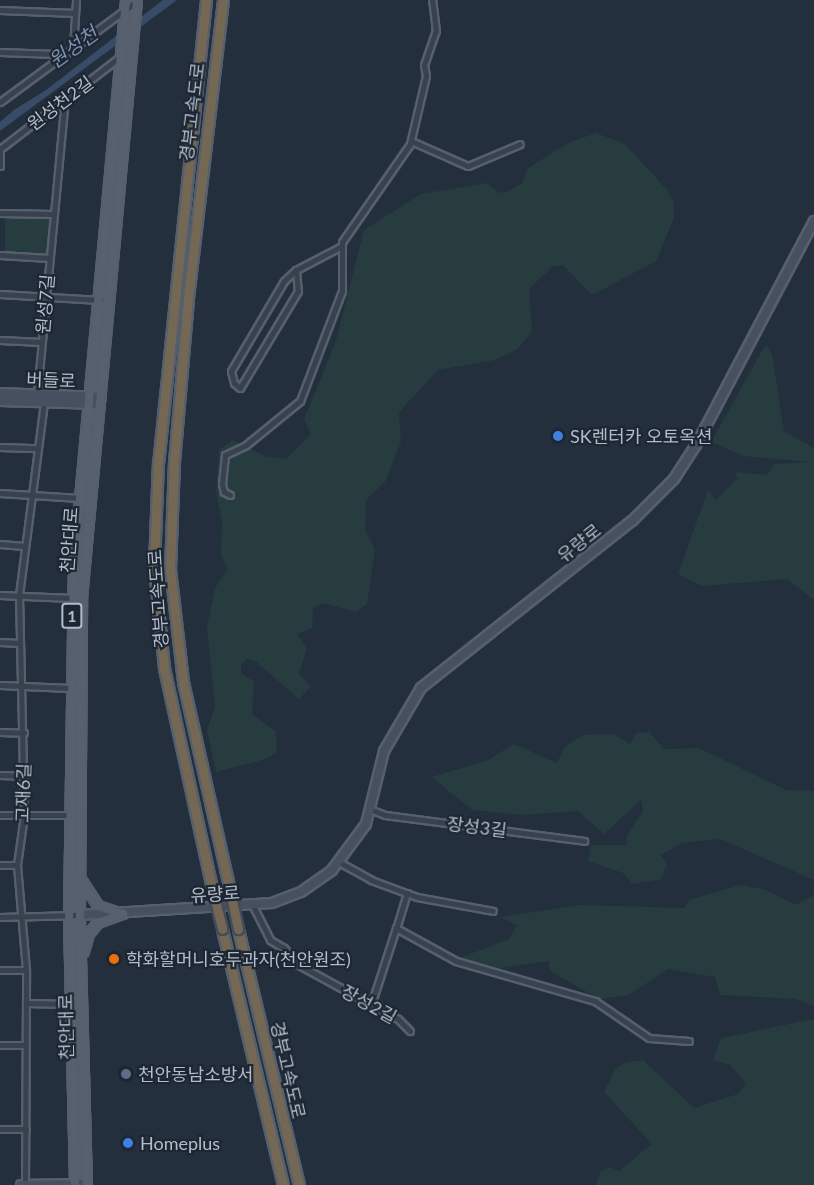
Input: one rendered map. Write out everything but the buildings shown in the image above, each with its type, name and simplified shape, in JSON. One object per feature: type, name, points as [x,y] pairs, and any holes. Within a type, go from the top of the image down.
[{"type":"highway","name":"경부고속도로","points":[[223,0],[188,299],[174,461],[170,569],[183,682],[299,1185]]},
{"type":"highway","name":"경부고속도로","points":[[206,2],[158,461],[154,566],[164,668],[213,892],[283,1185]]},
{"type":"main road","name":"천안대로","points":[[87,1185],[80,915],[82,599],[138,0]]},
{"type":"main road","name":"1","points":[[121,54],[126,8]]},
{"type":"main road","name":"천안대로","points":[[75,1185],[69,915],[70,688],[73,598],[80,498],[101,300],[121,54]]},
{"type":"main road","points":[[81,879],[98,906],[123,914]]},
{"type":"main road","points":[[81,962],[89,934],[98,923],[123,914]]},
{"type":"street","points":[[73,47],[76,0]]},
{"type":"street","points":[[0,102],[138,0]]},
{"type":"street","points":[[296,270],[298,291],[240,388],[234,383],[231,371],[284,281],[296,270],[342,246],[411,141],[426,76],[424,65],[436,31],[432,0]]},
{"type":"street","points":[[0,10],[75,13]]},
{"type":"street","points":[[0,52],[56,54],[58,58]]},
{"type":"street","name":"원성천2길","points":[[0,148],[121,54]]},
{"type":"street","name":"원성7길","points":[[37,394],[65,99]]},
{"type":"street","points":[[411,141],[468,166],[520,144]]},
{"type":"street","points":[[0,148],[0,166]]},
{"type":"street","points":[[0,213],[53,214]]},
{"type":"street","name":"유량로","points":[[80,915],[253,906],[301,892],[339,862],[372,810],[384,751],[421,688],[632,521],[674,479],[696,446],[814,220]]},
{"type":"street","points":[[230,495],[224,492],[222,484],[225,455],[246,445],[300,401],[342,291],[342,246]]},
{"type":"street","points":[[0,255],[49,258]]},
{"type":"street","points":[[0,294],[101,300]]},
{"type":"street","points":[[0,340],[42,342]]},
{"type":"street","name":"버들로","points":[[0,393],[37,394],[100,401]]},
{"type":"street","name":"버들로","points":[[0,401],[90,400]]},
{"type":"street","name":"고재6길","points":[[23,1185],[26,1129],[26,970],[17,865],[24,815],[24,733],[18,686],[19,595],[44,402]]},
{"type":"street","points":[[0,447],[38,448]]},
{"type":"street","points":[[0,493],[80,498]]},
{"type":"street","points":[[0,544],[24,546]]},
{"type":"street","points":[[0,595],[73,598]]},
{"type":"street","points":[[0,642],[19,643]]},
{"type":"street","points":[[0,685],[70,688]]},
{"type":"street","points":[[0,732],[24,733]]},
{"type":"street","points":[[0,775],[23,776]]},
{"type":"street","name":"장성3길","points":[[372,810],[385,815],[584,841]]},
{"type":"street","points":[[0,815],[70,815]]},
{"type":"street","points":[[339,862],[371,880],[407,893],[493,910]]},
{"type":"street","points":[[0,866],[17,865]]},
{"type":"street","points":[[371,1005],[407,893]]},
{"type":"street","name":"장성2길","points":[[253,906],[270,940],[284,948],[297,964],[398,1019],[410,1031]]},
{"type":"street","points":[[0,917],[80,915]]},
{"type":"street","points":[[396,928],[464,964],[595,1001],[649,1038],[689,1041]]},
{"type":"street","points":[[0,970],[26,970]]},
{"type":"street","points":[[26,1003],[70,1004]]},
{"type":"street","points":[[0,1045],[26,1045]]},
{"type":"street","points":[[0,1129],[26,1129]]},
{"type":"street","points":[[23,1185],[87,1185]]},
{"type":"green space","points":[[596,133],[625,144],[668,191],[674,203],[674,218],[656,261],[592,295],[563,265],[552,267],[529,289],[532,332],[517,349],[495,360],[438,370],[399,412],[401,442],[385,482],[366,500],[365,529],[375,550],[367,604],[356,612],[323,603],[313,608],[312,628],[297,634],[307,648],[299,674],[311,686],[299,699],[254,660],[247,659],[241,664],[241,673],[254,682],[252,714],[276,732],[277,752],[266,759],[216,772],[207,730],[215,707],[207,626],[215,588],[228,569],[221,555],[222,521],[216,493],[219,450],[232,440],[265,456],[286,459],[311,434],[304,419],[336,341],[364,230],[421,194],[487,183],[498,192],[505,193],[522,183],[528,168],[568,143]]},
{"type":"green space","points":[[5,215],[53,217],[54,250],[49,254],[5,252]]},
{"type":"green space","points":[[766,344],[772,355],[784,431],[814,448],[814,600],[788,579],[702,586],[678,574],[708,490],[716,500],[737,479],[736,472],[767,475],[774,464],[809,462],[743,456],[711,442]]},
{"type":"green space","points":[[649,732],[664,749],[699,748],[786,790],[814,791],[814,880],[720,839],[682,843],[660,855],[667,863],[661,879],[632,884],[623,873],[588,861],[591,845],[627,845],[627,835],[643,811],[641,800],[604,834],[578,811],[522,815],[472,810],[432,777],[488,760],[514,744],[557,763],[564,748],[583,735],[613,734],[630,744],[636,733]]},
{"type":"green space","points":[[741,885],[766,890],[795,905],[814,895],[814,1006],[796,999],[720,995],[715,977],[668,969],[629,995],[599,999],[549,970],[549,961],[500,968],[460,958],[509,939],[517,925],[500,917],[580,905],[684,908],[689,900]]},
{"type":"green space","points":[[814,1019],[814,1185],[596,1185],[600,1172],[610,1167],[619,1171],[652,1144],[604,1092],[615,1069],[626,1062],[643,1060],[694,1108],[738,1094],[746,1083],[730,1065],[713,1060],[721,1038]]},
{"type":"water","points":[[163,0],[177,0],[0,131],[0,122],[14,110],[46,90]]},
{"type":"place","name":"SK렌터카 오토옥션","points":[[558,436]]},
{"type":"place","name":"학화할머니호두과자(천안원조)","points":[[114,959]]},
{"type":"place","name":"천안동남소방서","points":[[126,1074]]},
{"type":"place","name":"Homeplus","points":[[128,1143]]},
{"type":"water label","name":"원성천","points":[[73,47]]}]
